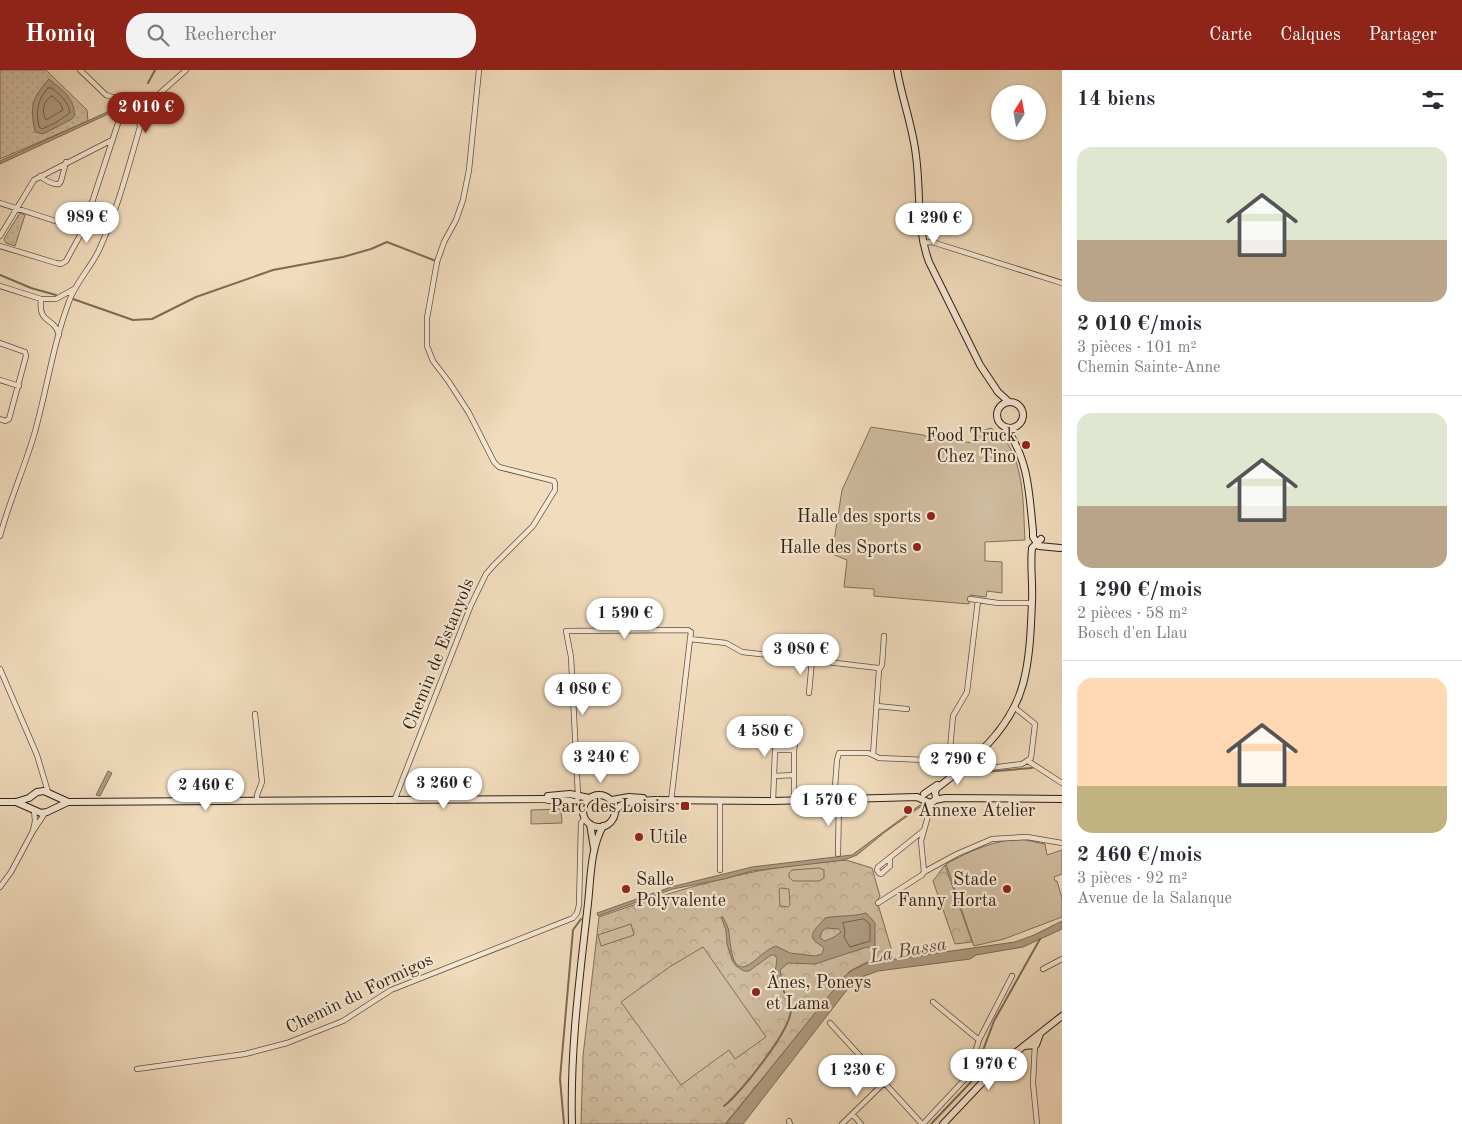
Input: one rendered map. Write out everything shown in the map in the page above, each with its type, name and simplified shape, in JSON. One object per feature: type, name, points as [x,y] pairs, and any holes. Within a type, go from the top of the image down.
[{"type":"main road","points":[[898,72],[916,154],[922,242],[929,262],[980,365],[998,392],[1008,402],[1018,405],[1023,414],[1020,423],[1015,427],[1006,428]]},
{"type":"main road","points":[[998,392],[1001,406]]},
{"type":"main road","points":[[1008,402],[998,410],[998,420],[1014,439],[1026,469],[1033,531],[1040,544]]},
{"type":"main road","points":[[1014,439],[1015,427]]},
{"type":"main road","points":[[1032,563],[1035,549],[1040,544]]},
{"type":"main road","points":[[932,797],[957,769],[974,759],[1002,727],[1014,707],[1023,684],[1027,657],[1032,603],[1032,548],[1040,544],[1061,549]]},
{"type":"main road","points":[[16,802],[35,794],[50,794],[68,802]]},
{"type":"main road","points":[[34,809],[31,802],[35,794]]},
{"type":"main road","points":[[50,794],[54,802],[52,809]]},
{"type":"main road","points":[[0,802],[16,802],[37,812],[45,813],[68,802],[544,799],[558,795],[577,799],[589,798],[598,794],[608,796],[616,810]]},
{"type":"main road","points":[[590,824],[599,827],[612,821],[616,810],[628,802],[654,800],[794,801],[908,798],[913,795],[1062,799]]},
{"type":"main road","points":[[612,800],[629,797],[654,800]]},
{"type":"main road","points":[[589,798],[584,807],[585,818],[590,824],[594,851]]},
{"type":"main road","points":[[577,799],[584,807]]},
{"type":"main road","points":[[572,1124],[571,1077],[573,1041],[594,851],[603,826]]},
{"type":"main road","points":[[943,1124],[996,1068],[1024,1046],[1034,1042],[1040,1034],[1062,1016]]},
{"type":"street","points":[[80,70],[106,94],[130,111],[140,121],[140,127]]},
{"type":"street","points":[[120,117],[150,102],[186,70]]},
{"type":"street","name":"Chemin de Estanyols","points":[[394,801],[471,605],[486,574],[533,526],[543,512],[555,484],[554,481],[499,467],[494,462],[470,413],[433,361],[427,346],[427,318],[437,262],[444,242],[456,220],[469,170],[479,70]]},
{"type":"street","points":[[112,97],[124,97],[129,94],[135,95],[143,102],[150,102]]},
{"type":"street","points":[[0,246],[61,264],[66,261],[83,230],[120,117],[124,97]]},
{"type":"street","points":[[0,536],[11,496],[34,435],[49,368],[74,289],[98,253],[106,234],[142,120],[139,99]]},
{"type":"street","points":[[0,236],[34,180],[112,140]]},
{"type":"street","points":[[103,144],[108,152]]},
{"type":"street","points":[[40,176],[43,179],[59,184],[66,162]]},
{"type":"street","points":[[0,203],[83,230]]},
{"type":"street","points":[[922,242],[932,242],[1062,283]]},
{"type":"street","points":[[0,286],[41,299],[56,299],[74,289]]},
{"type":"street","points":[[41,299],[40,308],[42,316],[57,328],[59,336]]},
{"type":"street","points":[[0,343],[25,352],[26,356],[9,419],[5,421],[0,419]]},
{"type":"street","points":[[0,380],[19,386]]},
{"type":"street","points":[[970,599],[998,603],[1032,603]]},
{"type":"street","points":[[949,762],[953,716],[967,692],[978,600]]},
{"type":"street","points":[[577,799],[571,657],[566,631],[688,630],[690,632],[690,639],[671,800]]},
{"type":"street","points":[[873,755],[879,670],[882,665],[884,636]]},
{"type":"street","points":[[690,639],[726,643],[742,652],[878,668],[879,670]]},
{"type":"street","points":[[810,693],[812,660]]},
{"type":"street","points":[[0,669],[37,755],[50,794]]},
{"type":"street","points":[[877,706],[907,709]]},
{"type":"street","points":[[838,854],[836,800],[838,754],[868,753],[879,758],[949,762],[982,769],[1022,764],[1031,758],[1035,724],[1014,707]]},
{"type":"street","points":[[255,714],[262,782],[257,795],[257,801]]},
{"type":"street","points":[[794,801],[794,750],[799,725]]},
{"type":"street","points":[[773,801],[775,750],[794,750]]},
{"type":"street","points":[[1028,761],[1062,783]]},
{"type":"street","points":[[774,776],[794,775]]},
{"type":"street","points":[[35,794],[42,785],[43,776]]},
{"type":"street","points":[[924,872],[921,841],[932,797]]},
{"type":"street","points":[[720,800],[720,870]]},
{"type":"street","points":[[33,831],[35,821],[34,809]]},
{"type":"street","points":[[0,888],[45,813]]},
{"type":"street","name":"Chemin du Formigos","points":[[137,1069],[244,1054],[287,1043],[342,1021],[391,990],[573,918],[577,913],[579,905],[581,823],[585,818]]},
{"type":"street","points":[[890,858],[923,831]]},
{"type":"street","points":[[878,903],[922,876],[924,872],[992,838],[1026,837],[1062,843]]},
{"type":"street","points":[[1043,969],[1062,959]]},
{"type":"street","points":[[830,1023],[923,1124],[964,1080],[969,1071],[979,1040],[1012,976]]},
{"type":"street","points":[[934,1002],[979,1040]]},
{"type":"street","points":[[1034,1042],[1033,1083],[1037,1124]]},
{"type":"street","points":[[842,1124],[884,1083]]},
{"type":"street","points":[[853,1115],[861,1124]]},
{"type":"green space","points":[[0,70],[46,70],[87,110],[88,121],[0,159]]},
{"type":"green space","points":[[20,213],[25,215],[15,246],[6,243],[4,240]]},
{"type":"green space","name":"Halle des sports","points":[[871,427],[923,435],[934,439],[976,443],[980,433],[991,428],[1006,441],[1017,464],[1020,476],[1025,540],[985,542],[985,561],[1002,562],[1002,593],[987,591],[986,597],[970,595],[969,604],[874,596],[874,589],[844,587],[847,560],[832,554],[842,490]]},
{"type":"green space","points":[[561,809],[562,823],[531,824],[531,810]]},
{"type":"green space","name":"Stade Fanny Horta","points":[[1021,839],[1045,844],[1047,855],[1062,850],[1062,874],[1054,877],[1062,898],[1062,917],[1004,939],[974,946],[946,864],[982,847]]},
{"type":"green space","points":[[846,860],[872,868],[880,896],[877,901],[894,958],[867,962],[850,971],[725,1124],[581,1124],[583,1056],[599,917],[666,895],[734,876],[781,867]]},
{"type":"green space","points":[[945,865],[972,942],[955,944],[933,881]]},
{"type":"green space","points":[[819,868],[824,870],[824,878],[819,881],[793,881],[789,877],[789,873],[792,870]]},
{"type":"green space","points":[[779,889],[789,889],[790,905],[788,907],[780,906]]},
{"type":"green space","points":[[631,924],[634,935],[601,946],[598,935]]},
{"type":"green space","points":[[703,947],[766,1037],[735,1059],[729,1050],[681,1085],[621,1002],[671,966]]},
{"type":"water","points":[[49,79],[69,98],[75,115],[72,119],[43,134],[35,132],[32,109],[35,98]]},
{"type":"water","points":[[118,107],[119,109],[0,164],[0,161]]},
{"type":"water","points":[[108,771],[112,773],[100,796],[96,795]]},
{"type":"water","points":[[920,805],[923,805],[857,855],[844,860],[752,871],[724,879],[673,889],[598,916],[597,913],[671,887],[752,867],[852,855]]},
{"type":"water","points":[[866,913],[875,923],[875,951],[867,947],[815,964],[788,963],[780,970],[784,989],[782,989],[775,973],[777,959],[775,955],[771,955],[749,971],[744,971],[736,966],[727,944],[726,930],[721,917],[723,917],[728,927],[732,955],[738,966],[743,967],[776,946],[790,953],[815,956],[822,954],[824,948],[815,941],[813,934],[825,918]],"holes":[[[827,928],[839,929],[841,932],[834,937],[825,941],[820,938],[822,931]]]},
{"type":"water","points":[[1062,921],[1062,929],[1023,947],[976,955],[970,959],[878,971],[859,978],[850,986],[743,1124],[726,1124],[844,977],[851,971],[867,963],[1015,942]]},
{"type":"waterway","points":[[148,83],[155,70]]},
{"type":"waterway","points":[[128,103],[134,101]]},
{"type":"waterway","points":[[73,299],[133,320],[152,319],[196,297],[273,270],[343,257],[387,242],[436,261]]},
{"type":"waterway","points":[[0,275],[31,288],[56,295]]},
{"type":"waterway","points":[[972,773],[1032,768]]},
{"type":"waterway","points":[[564,1124],[560,1079],[573,930],[581,919]]},
{"type":"waterway","points":[[931,1124],[971,1082],[994,1021],[1040,939]]},
{"type":"waterway","points":[[724,1106],[765,1060],[784,1029],[790,1017],[791,1007],[783,989]]},
{"type":"place","name":"Food Truck Chez Tino","points":[[1026,445]]},
{"type":"place","name":"Halle des sports","points":[[931,516]]},
{"type":"place","name":"Halle des Sports","points":[[917,547]]},
{"type":"place","name":"Parc des Loisirs","points":[[685,806]]},
{"type":"place","name":"Annexe Atelier","points":[[908,810]]},
{"type":"place","name":"Utile","points":[[639,837]]},
{"type":"place","name":"Salle Polyvalente","points":[[626,889]]},
{"type":"place","name":"Stade Fanny Horta","points":[[1007,889]]},
{"type":"place","name":"Ânes, Poneys et Lama","points":[[756,992]]},
{"type":"water label","name":"La Bassa","points":[[908,949]]}]
